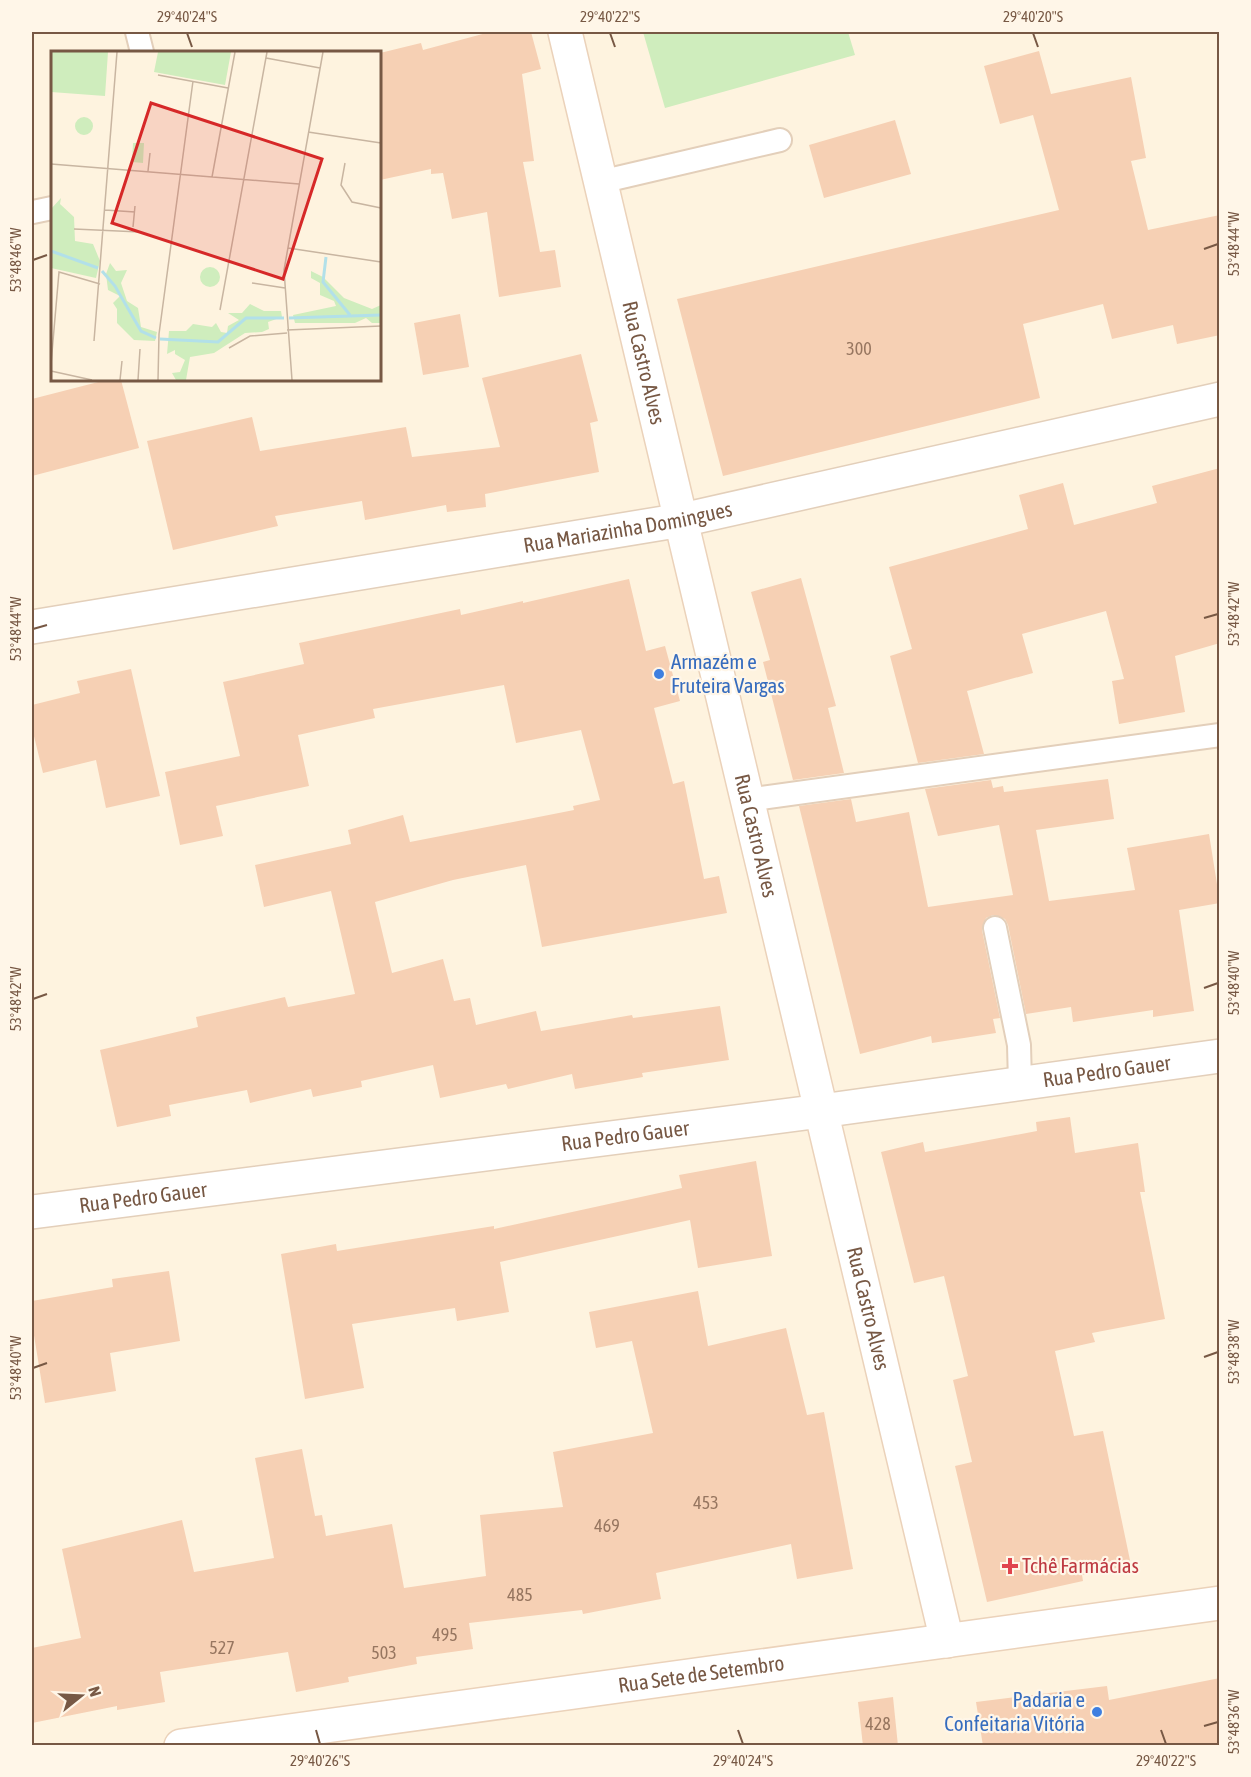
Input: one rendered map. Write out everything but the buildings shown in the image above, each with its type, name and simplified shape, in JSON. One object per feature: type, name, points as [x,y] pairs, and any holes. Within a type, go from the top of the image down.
[{"type":"street","name":"Rua Castro Alves","points":[[564,32],[947,1641]]},
{"type":"street","name":"Rua Mariazinha Domingues","points":[[32,627],[682,520],[1220,399]]},
{"type":"street","name":"Rua Pedro Gauer","points":[[32,1212],[821,1111],[1220,1056]]},
{"type":"street","name":"Rua Sete de Setembro","points":[[181,1746],[308,1737],[947,1641],[1220,1603]]},
{"type":"lane","points":[[138,32],[142,51]]},
{"type":"lane","points":[[600,182],[780,140]]},
{"type":"lane","points":[[746,800],[1220,735]]},
{"type":"lane","points":[[995,928],[1019,1045],[1020,1083]]},
{"type":"green space","points":[[643,32],[848,32],[855,55],[665,108]]},
{"type":"place","name":"Armazém e Fruteira Vargas","points":[[659,674]]},
{"type":"place","name":"Tchê Farmácias","points":[[1010,1566]]},
{"type":"place","name":"Padaria e Confeitaria Vitória","points":[[1097,1712]]}]
